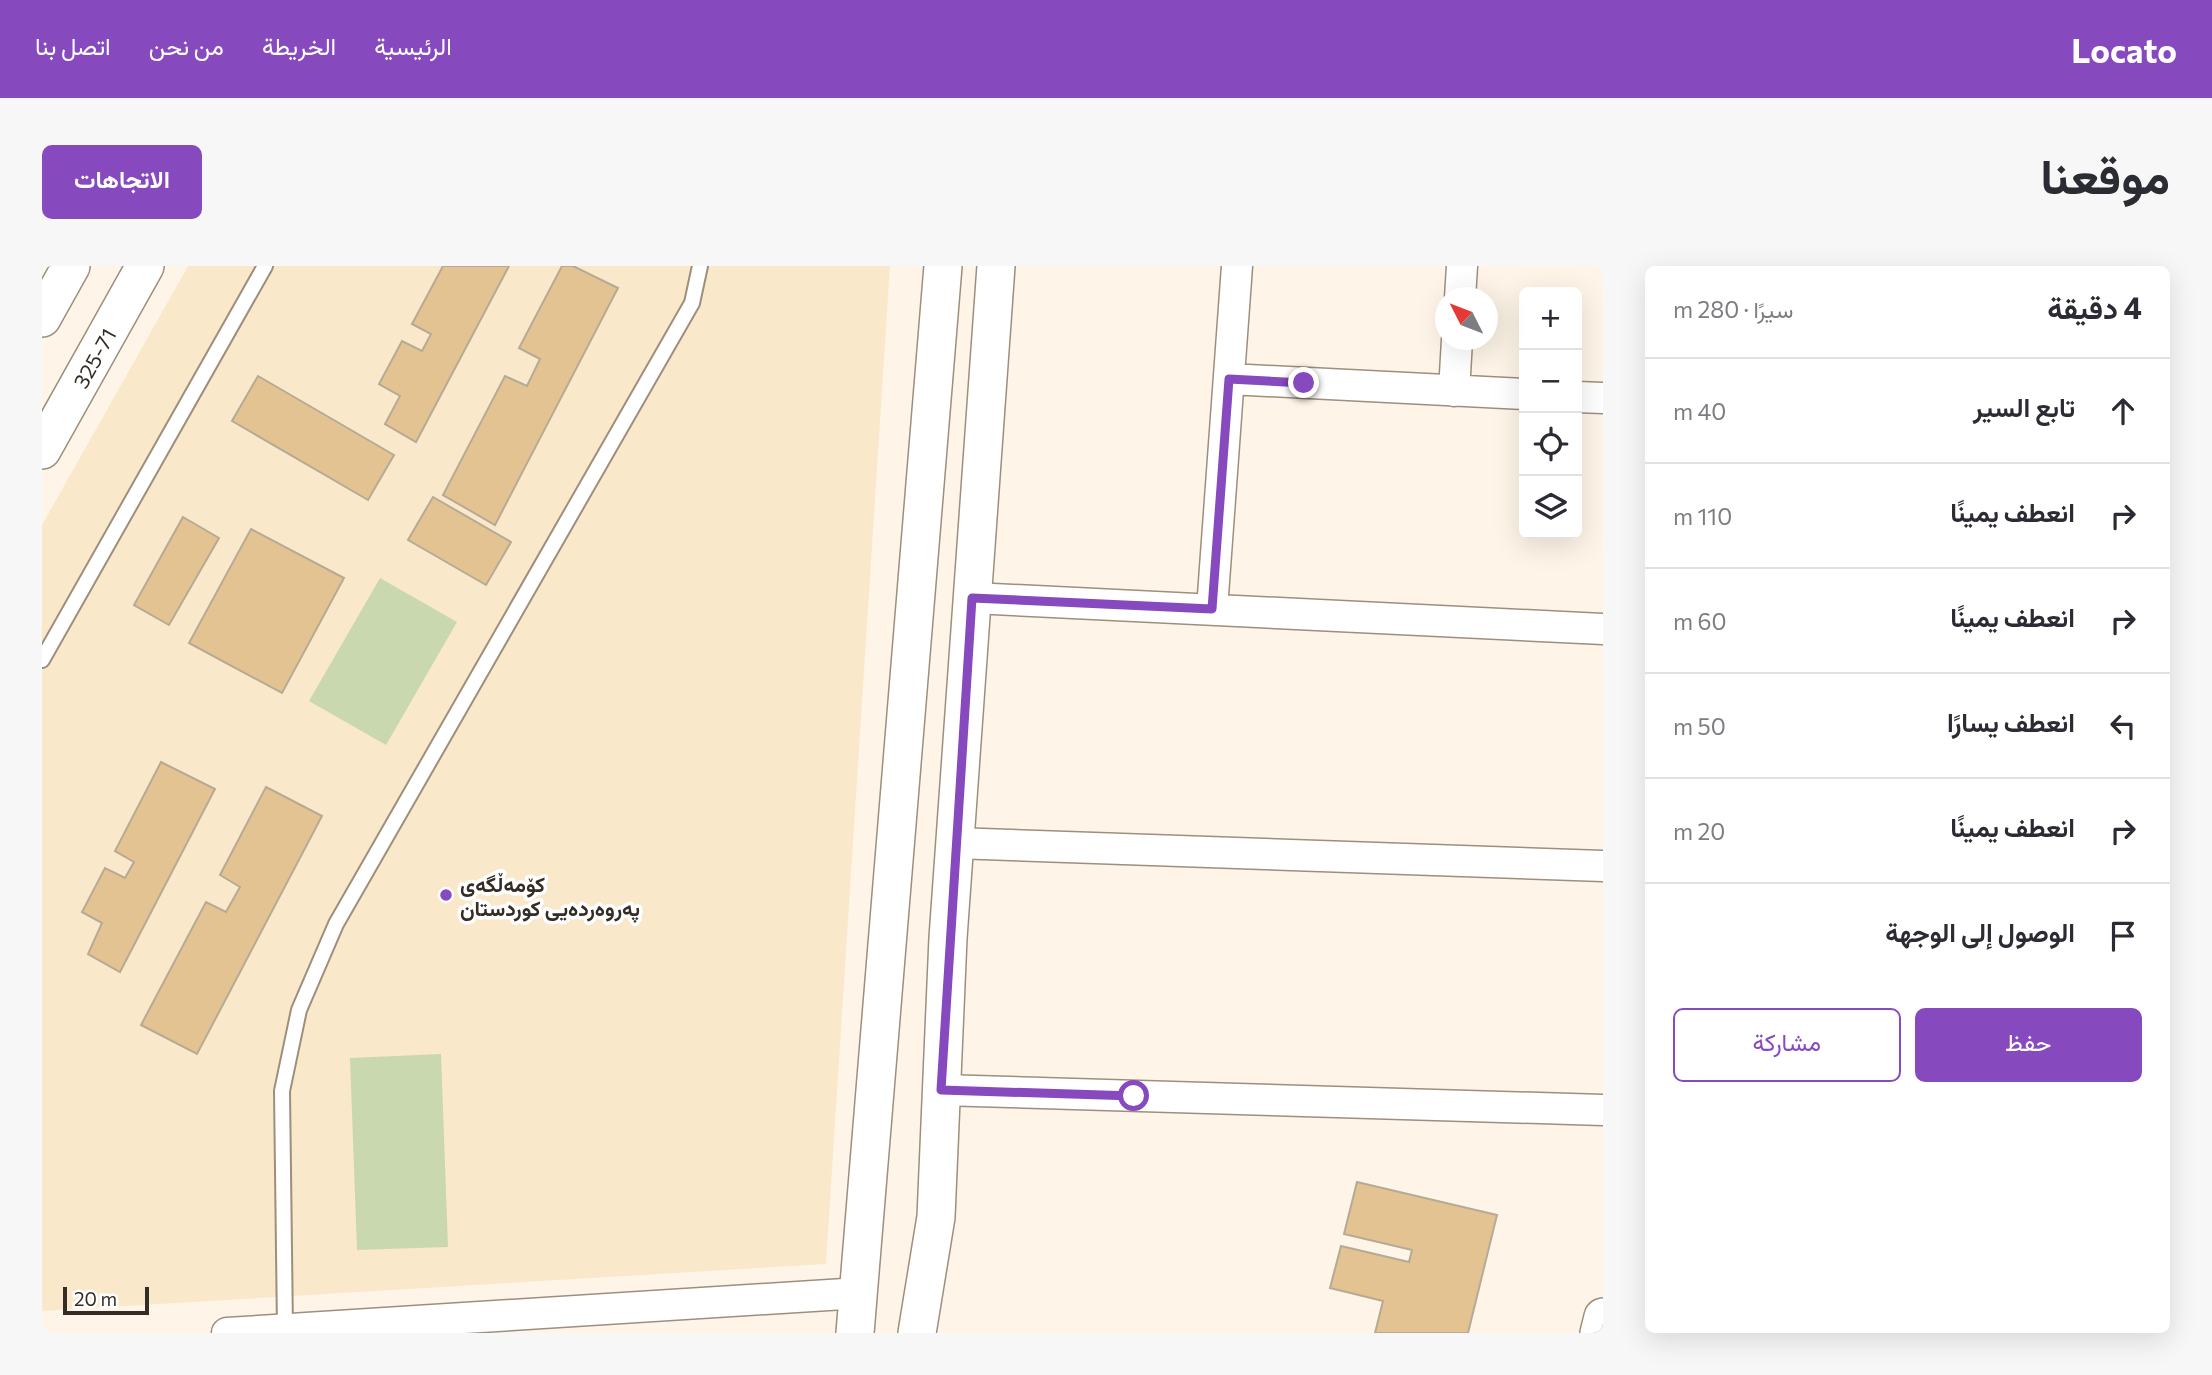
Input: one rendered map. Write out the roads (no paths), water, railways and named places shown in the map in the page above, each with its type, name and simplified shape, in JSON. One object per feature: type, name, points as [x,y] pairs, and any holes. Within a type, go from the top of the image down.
[{"type":"street","points":[[42,318],[71,266]]},
{"type":"street","name":"325-71","points":[[42,450],[145,266]]},
{"type":"street","points":[[855,1333],[943,266]]},
{"type":"street","points":[[917,1333],[936,1217],[948,938],[996,266]]},
{"type":"street","points":[[1212,609],[1237,266]]},
{"type":"street","points":[[1461,287],[1462,266]]},
{"type":"street","points":[[1454,391],[1456,350]]},
{"type":"street","points":[[1229,379],[1519,394]]},
{"type":"street","points":[[1582,397],[1603,398]]},
{"type":"street","points":[[972,598],[1603,629]]},
{"type":"street","points":[[955,843],[1603,866]]},
{"type":"street","points":[[889,937],[948,938]]},
{"type":"street","points":[[941,1090],[1603,1110]]},
{"type":"street","points":[[227,1333],[285,1329],[356,1329],[860,1293]]},
{"type":"street","points":[[1599,1333],[1603,1317]]},
{"type":"lane","points":[[42,660],[265,266]]},
{"type":"lane","points":[[285,1329],[282,1091],[299,1010],[336,924],[692,303],[700,266]]},
{"type":"place","name":"كۆمەڵگەی پەروەردەیی كوردستان","points":[[446,895]]}]
